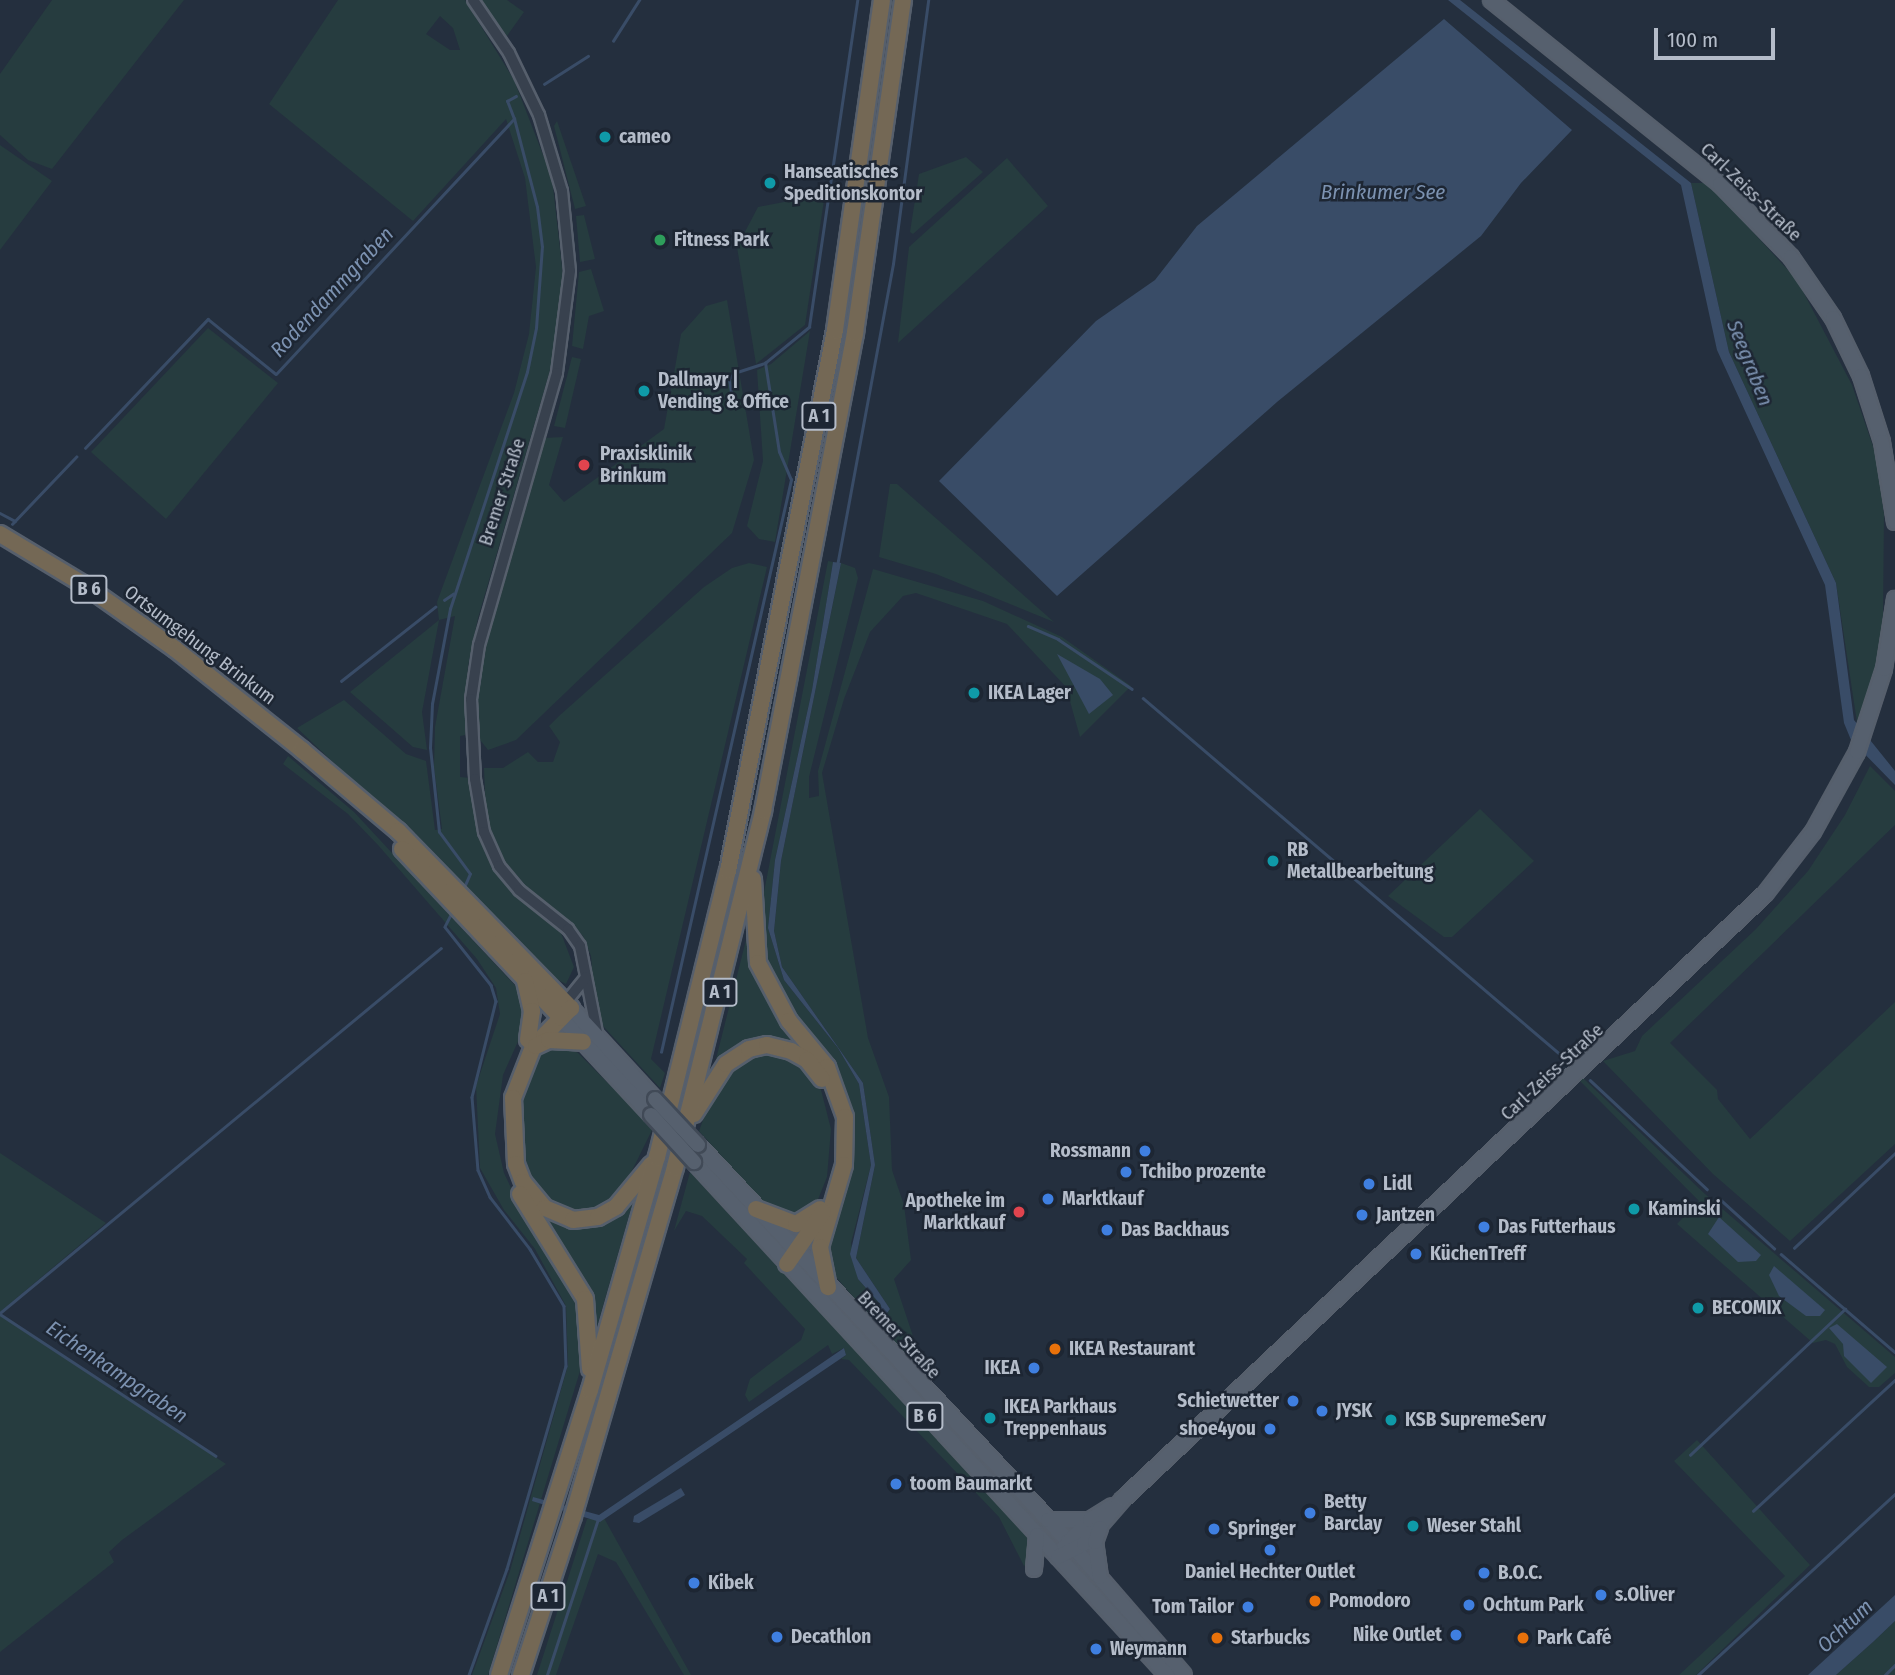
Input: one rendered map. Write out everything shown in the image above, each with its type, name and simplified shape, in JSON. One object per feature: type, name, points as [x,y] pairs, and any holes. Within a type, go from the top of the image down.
[{"type":"highway","name":"A 1","points":[[499,1675],[590,1390],[657,1157],[713,936],[768,690],[835,330],[882,0]]},
{"type":"highway","name":"A 1","points":[[521,1675],[574,1512],[686,1128],[752,855],[801,631],[855,333],[903,0]]},
{"type":"highway","name":"Ortsumgehung Brinkum","points":[[0,534],[93,591],[284,735],[438,869],[563,1010]]},
{"type":"highway","name":"Ortsumgehung Brinkum","points":[[364,805],[524,977],[563,1010]]},
{"type":"highway","points":[[752,855],[758,964],[789,1021],[827,1068],[845,1117],[844,1166],[822,1231],[821,1258],[828,1287]]},
{"type":"highway","points":[[524,977],[533,1011],[531,1043],[516,1084],[511,1121],[523,1182],[545,1208],[573,1220],[604,1215],[657,1157]]},
{"type":"highway","points":[[563,1010],[531,1043],[506,1094],[502,1119],[506,1163],[514,1183],[576,1278],[585,1299],[590,1390]]},
{"type":"highway","points":[[531,1043],[590,1039]]},
{"type":"highway","points":[[686,1128],[732,1058],[760,1046],[791,1051],[817,1071],[835,1114],[837,1152],[828,1195],[818,1221],[793,1257]]},
{"type":"highway","points":[[756,1209],[783,1223],[802,1223],[816,1214],[828,1195]]},
{"type":"highway","points":[[793,1257],[822,1231]]},
{"type":"main road","name":"Carl-Zeiss-Straße","points":[[1491,0],[1720,184],[1791,257],[1833,318],[1861,376],[1882,442],[1895,522]]},
{"type":"main road","name":"Carl-Zeiss-Straße","points":[[1058,1557],[1731,930],[1813,832],[1857,752],[1884,668],[1895,599]]},
{"type":"main road","name":"B 6","points":[[563,1010],[590,1039]]},
{"type":"main road","name":"Bremer Straße","points":[[590,1039],[698,1145],[1037,1535],[1167,1675]]},
{"type":"main road","name":"Bremer Straße","points":[[590,1039],[651,1115],[694,1162],[828,1287],[1072,1546],[1184,1675]]},
{"type":"main road","points":[[1048,1520],[1095,1524],[1100,1578]]},
{"type":"main road","points":[[1034,1569],[1037,1535]]},
{"type":"street","name":"Bremer Straße","points":[[473,0],[509,53],[543,127],[562,191],[570,271],[557,373],[478,645],[471,699],[475,779],[484,832],[495,861],[519,891],[572,934],[584,955],[590,1039]]},
{"type":"street","points":[[563,1010],[586,981]]},
{"type":"green space","points":[[52,0],[184,0],[52,169],[28,160],[0,135],[0,74]]},
{"type":"green space","points":[[338,0],[465,0],[514,80],[552,178],[563,276],[553,360],[478,618],[468,666],[465,735],[460,736],[460,777],[470,778],[475,820],[485,853],[499,877],[561,933],[574,967],[566,984],[546,974],[453,876],[297,728],[344,700],[406,754],[426,761],[435,830],[442,829],[434,767],[435,727],[455,616],[439,620],[437,602],[514,393],[529,334],[536,267],[525,178],[506,119],[413,221],[269,104]],"holes":[[[440,16],[453,28],[460,50],[450,50],[426,34]]]},
{"type":"green space","points":[[480,0],[507,0],[524,12],[507,36]]},
{"type":"green space","points":[[557,121],[586,206],[575,209],[554,126]]},
{"type":"green space","points":[[0,145],[52,181],[0,250]]},
{"type":"green space","points":[[966,157],[983,172],[913,234],[910,232],[919,174]]},
{"type":"green space","points":[[1007,158],[1048,206],[898,343],[909,247]]},
{"type":"green space","points":[[1691,183],[1708,183],[1797,280],[1852,385],[1877,458],[1884,514],[1883,616],[1874,682],[1858,729],[1836,583],[1729,352]]},
{"type":"green space","points":[[825,194],[805,325],[756,364],[737,247],[758,207]]},
{"type":"green space","points":[[584,215],[595,259],[580,262],[576,216]]},
{"type":"green space","points":[[591,269],[604,311],[589,316],[583,349],[572,346],[579,272]]},
{"type":"green space","points":[[727,300],[754,460],[732,533],[516,740],[488,750],[477,736],[475,700],[488,624],[544,438],[563,437],[549,485],[564,502],[664,429],[681,334],[706,306]]},
{"type":"green space","points":[[208,328],[278,383],[166,519],[91,452]]},
{"type":"green space","points":[[810,331],[775,542],[759,539],[747,526],[763,461],[757,370],[771,364]]},
{"type":"green space","points":[[572,357],[581,359],[565,428],[554,426]]},
{"type":"green space","points":[[890,484],[897,484],[1054,622],[936,574],[879,557]]},
{"type":"green space","points":[[828,561],[833,562],[812,690],[775,860],[768,928],[784,980],[838,1048],[859,1084],[871,1165],[851,1243],[858,1279],[881,1305],[878,1316],[882,1320],[890,1309],[856,1258],[875,1165],[863,1083],[782,967],[774,931],[781,861],[841,563],[855,568],[858,578],[809,777],[809,798],[819,796],[818,771],[873,569],[983,601],[1062,637],[1131,686],[1080,737],[1066,687],[1007,624],[916,593],[903,596],[870,632],[844,699],[822,773],[868,1038],[889,1097],[892,1170],[904,1205],[911,1260],[894,1279],[921,1360],[914,1367],[829,1269],[825,1256],[849,1176],[850,1115],[830,1062],[789,1009],[770,977],[765,956],[764,892]]},
{"type":"green space","points":[[749,563],[767,567],[651,1059],[665,1073],[660,1088],[603,1026],[595,1010],[591,956],[583,936],[527,887],[498,854],[486,815],[484,768],[503,768],[528,752],[538,762],[553,762],[560,742],[549,726],[704,587],[732,568]]},
{"type":"green space","points":[[439,620],[422,712],[427,750],[413,747],[350,692]]},
{"type":"green space","points":[[288,756],[354,812],[524,995],[524,1028],[503,1075],[495,1134],[504,1173],[518,1203],[579,1299],[583,1361],[488,1675],[472,1675],[510,1571],[568,1365],[566,1306],[535,1249],[504,1210],[480,1168],[476,1086],[500,1014],[496,988],[477,959],[378,845],[348,814],[283,764]]},
{"type":"green space","points":[[1870,766],[1895,791],[1895,825],[1670,1043],[1717,1090],[1718,1099],[1750,1139],[1895,1002],[1895,1144],[1790,1241],[1713,1174],[1603,1061],[1635,1051],[1642,1036],[1756,929],[1808,871],[1845,815]]},
{"type":"green space","points":[[1480,809],[1534,861],[1452,937],[1444,937],[1388,896]]},
{"type":"green space","points":[[747,936],[761,987],[811,1054],[775,1039],[753,1040],[713,1071]]},
{"type":"green space","points":[[549,1047],[568,1047],[578,1053],[653,1128],[621,1193],[600,1211],[575,1214],[546,1201],[529,1176],[519,1142],[519,1101],[526,1076],[539,1055]]},
{"type":"green space","points":[[761,1051],[795,1057],[820,1086],[831,1129],[827,1177],[817,1202],[799,1217],[783,1217],[762,1201],[699,1131],[716,1084],[732,1064]]},
{"type":"green space","points":[[1583,1078],[1705,1194],[1895,1357],[1895,1373],[1879,1387],[1869,1387],[1847,1367],[1835,1344],[1826,1340],[1813,1343],[1677,1224],[1699,1201],[1580,1081]]},
{"type":"green space","points":[[0,1153],[106,1223],[0,1312]]},
{"type":"green space","points":[[690,1172],[1030,1539],[1030,1561],[1024,1566],[999,1517],[849,1360],[841,1359],[846,1355],[844,1348],[832,1354],[828,1345],[749,1402],[745,1395],[750,1379],[801,1340],[805,1329],[744,1263],[747,1259],[702,1216],[686,1211],[674,1231]]},
{"type":"green space","points":[[635,1195],[596,1330],[591,1300],[580,1274],[535,1208],[558,1223],[582,1227],[598,1224]]},
{"type":"green space","points":[[0,1314],[226,1464],[122,1540],[109,1552],[114,1562],[0,1652]]},
{"type":"green space","points":[[1697,1440],[1810,1565],[1696,1675],[1679,1675],[1785,1576],[1674,1461]]},
{"type":"green space","points":[[604,1518],[691,1675],[684,1675],[616,1562],[598,1554],[556,1675],[537,1675],[587,1519]]},
{"type":"green space","points":[[1895,1621],[1895,1675],[1836,1675],[1873,1642]]},
{"type":"water","points":[[1448,0],[1460,0],[1691,183],[1729,352],[1836,583],[1854,720],[1895,771],[1895,785],[1851,740],[1844,723],[1825,585],[1717,350],[1681,185]]},
{"type":"water","name":"Brinkumer See","points":[[1444,19],[1572,130],[1521,183],[1481,236],[1277,402],[1057,596],[939,481],[1096,321],[1155,280],[1197,226]]},
{"type":"water","points":[[833,562],[841,563],[781,861],[774,931],[782,967],[863,1083],[875,1165],[856,1258],[890,1309],[882,1320],[878,1316],[881,1305],[858,1279],[850,1254],[871,1165],[859,1084],[838,1048],[784,980],[768,928],[775,860],[812,690]]},
{"type":"water","points":[[1057,654],[1100,679],[1113,695],[1089,714]]},
{"type":"water","points":[[1719,1217],[1761,1255],[1756,1261],[1738,1262],[1708,1234]]},
{"type":"water","points":[[1774,1266],[1825,1310],[1820,1316],[1806,1316],[1779,1296],[1769,1275]]},
{"type":"water","points":[[1837,1324],[1887,1367],[1871,1383],[1844,1356],[1843,1344],[1829,1328]]},
{"type":"water","points":[[844,1348],[846,1355],[600,1522],[532,1501],[533,1497],[599,1515]]},
{"type":"water","points":[[681,1488],[685,1495],[639,1523],[633,1522],[634,1516]]},
{"type":"water","points":[[1895,1595],[1895,1621],[1873,1642],[1836,1675],[1808,1675]]},
{"type":"waterway","name":"Rodendammgraben","points":[[613,41],[639,0]]},
{"type":"waterway","points":[[733,407],[729,379],[734,373],[765,363],[809,327],[857,0]]},
{"type":"waterway","points":[[837,566],[893,264],[928,0]]},
{"type":"waterway","name":"Rodendammgraben","points":[[544,84],[588,56]]},
{"type":"waterway","name":"Rodendammgraben","points":[[85,448],[208,319],[276,374],[514,119],[507,101],[516,96]]},
{"type":"waterway","points":[[465,885],[470,874],[439,832],[430,748],[432,704],[450,609],[527,372],[536,328],[542,247],[537,207],[514,119]]},
{"type":"waterway","points":[[661,1052],[791,480],[779,452],[765,363]]},
{"type":"waterway","name":"Rodendammgraben","points":[[12,524],[76,457]]},
{"type":"waterway","points":[[0,513],[15,521]]},
{"type":"waterway","points":[[444,600],[453,594]]},
{"type":"waterway","points":[[341,681],[435,607]]},
{"type":"waterway","points":[[1028,626],[1058,639],[1132,689]]},
{"type":"waterway","points":[[1143,698],[1574,1066]]},
{"type":"waterway","points":[[451,915],[445,927],[491,985],[496,1001],[472,1097],[478,1170],[490,1197],[530,1249],[564,1306],[566,1366],[507,1569],[469,1675]]},
{"type":"waterway","points":[[0,1313],[441,948]]},
{"type":"waterway","points":[[1590,1080],[1707,1189]]},
{"type":"waterway","points":[[1794,1248],[1895,1153]]},
{"type":"waterway","points":[[1721,1200],[1774,1248]]},
{"type":"waterway","points":[[1781,1254],[1895,1352]]},
{"type":"waterway","points":[[1690,1455],[1845,1309]]},
{"type":"waterway","name":"Eichenkampgraben","points":[[0,1314],[216,1456]]},
{"type":"waterway","points":[[1753,1511],[1895,1380]]},
{"type":"waterway","points":[[1698,1675],[1895,1494]]},
{"type":"waterway","points":[[547,1675],[598,1519]]},
{"type":"waterway","points":[[1885,1675],[1895,1665]]},
{"type":"place","name":"cameo","points":[[605,137]]},
{"type":"place","name":"Hanseatisches Speditionskontor","points":[[770,183]]},
{"type":"place","name":"Fitness Park","points":[[660,240]]},
{"type":"place","name":"Dallmayr | Vending & Office","points":[[644,391]]},
{"type":"place","name":"Praxisklinik Brinkum","points":[[584,465]]},
{"type":"place","name":"IKEA Lager","points":[[974,693]]},
{"type":"place","name":"RB Metallbearbeitung","points":[[1273,861]]},
{"type":"place","name":"Rossmann","points":[[1145,1151]]},
{"type":"place","name":"Tchibo prozente","points":[[1126,1172]]},
{"type":"place","name":"Lidl","points":[[1369,1184]]},
{"type":"place","name":"Marktkauf","points":[[1048,1199]]},
{"type":"place","name":"Kaminski","points":[[1634,1209]]},
{"type":"place","name":"Apotheke im Marktkauf","points":[[1019,1212]]},
{"type":"place","name":"Jantzen","points":[[1362,1215]]},
{"type":"place","name":"Das Futterhaus","points":[[1484,1227]]},
{"type":"place","name":"Das Backhaus","points":[[1107,1230]]},
{"type":"place","name":"KüchenTreff","points":[[1416,1254]]},
{"type":"place","name":"BECOMIX","points":[[1698,1308]]},
{"type":"place","name":"IKEA Restaurant","points":[[1055,1349]]},
{"type":"place","name":"IKEA","points":[[1034,1368]]},
{"type":"place","name":"Schietwetter","points":[[1293,1401]]},
{"type":"place","name":"JYSK","points":[[1322,1411]]},
{"type":"place","name":"IKEA Parkhaus Treppenhaus","points":[[990,1418]]},
{"type":"place","name":"KSB SupremeServ","points":[[1391,1420]]},
{"type":"place","name":"shoe4you","points":[[1270,1429]]},
{"type":"place","name":"toom Baumarkt","points":[[896,1484]]},
{"type":"place","name":"Betty Barclay","points":[[1310,1513]]},
{"type":"place","name":"Weser Stahl","points":[[1413,1526]]},
{"type":"place","name":"Springer","points":[[1214,1529]]},
{"type":"place","name":"Daniel Hechter Outlet","points":[[1270,1550]]},
{"type":"place","name":"B.O.C.","points":[[1484,1573]]},
{"type":"place","name":"Kibek","points":[[694,1583]]},
{"type":"place","name":"s.Oliver","points":[[1601,1595]]},
{"type":"place","name":"Pomodoro","points":[[1315,1601]]},
{"type":"place","name":"Ochtum Park","points":[[1469,1605]]},
{"type":"place","name":"Tom Tailor","points":[[1248,1607]]},
{"type":"place","name":"Nike Outlet","points":[[1456,1635]]},
{"type":"place","name":"Decathlon","points":[[777,1637]]},
{"type":"place","name":"Starbucks","points":[[1217,1638]]},
{"type":"place","name":"Park Café","points":[[1523,1638]]},
{"type":"place","name":"Weymann","points":[[1096,1649]]},
{"type":"water label","name":"Seegraben","points":[[1750,363]]},
{"type":"water label","name":"Ochtum","points":[[1845,1626]]}]
